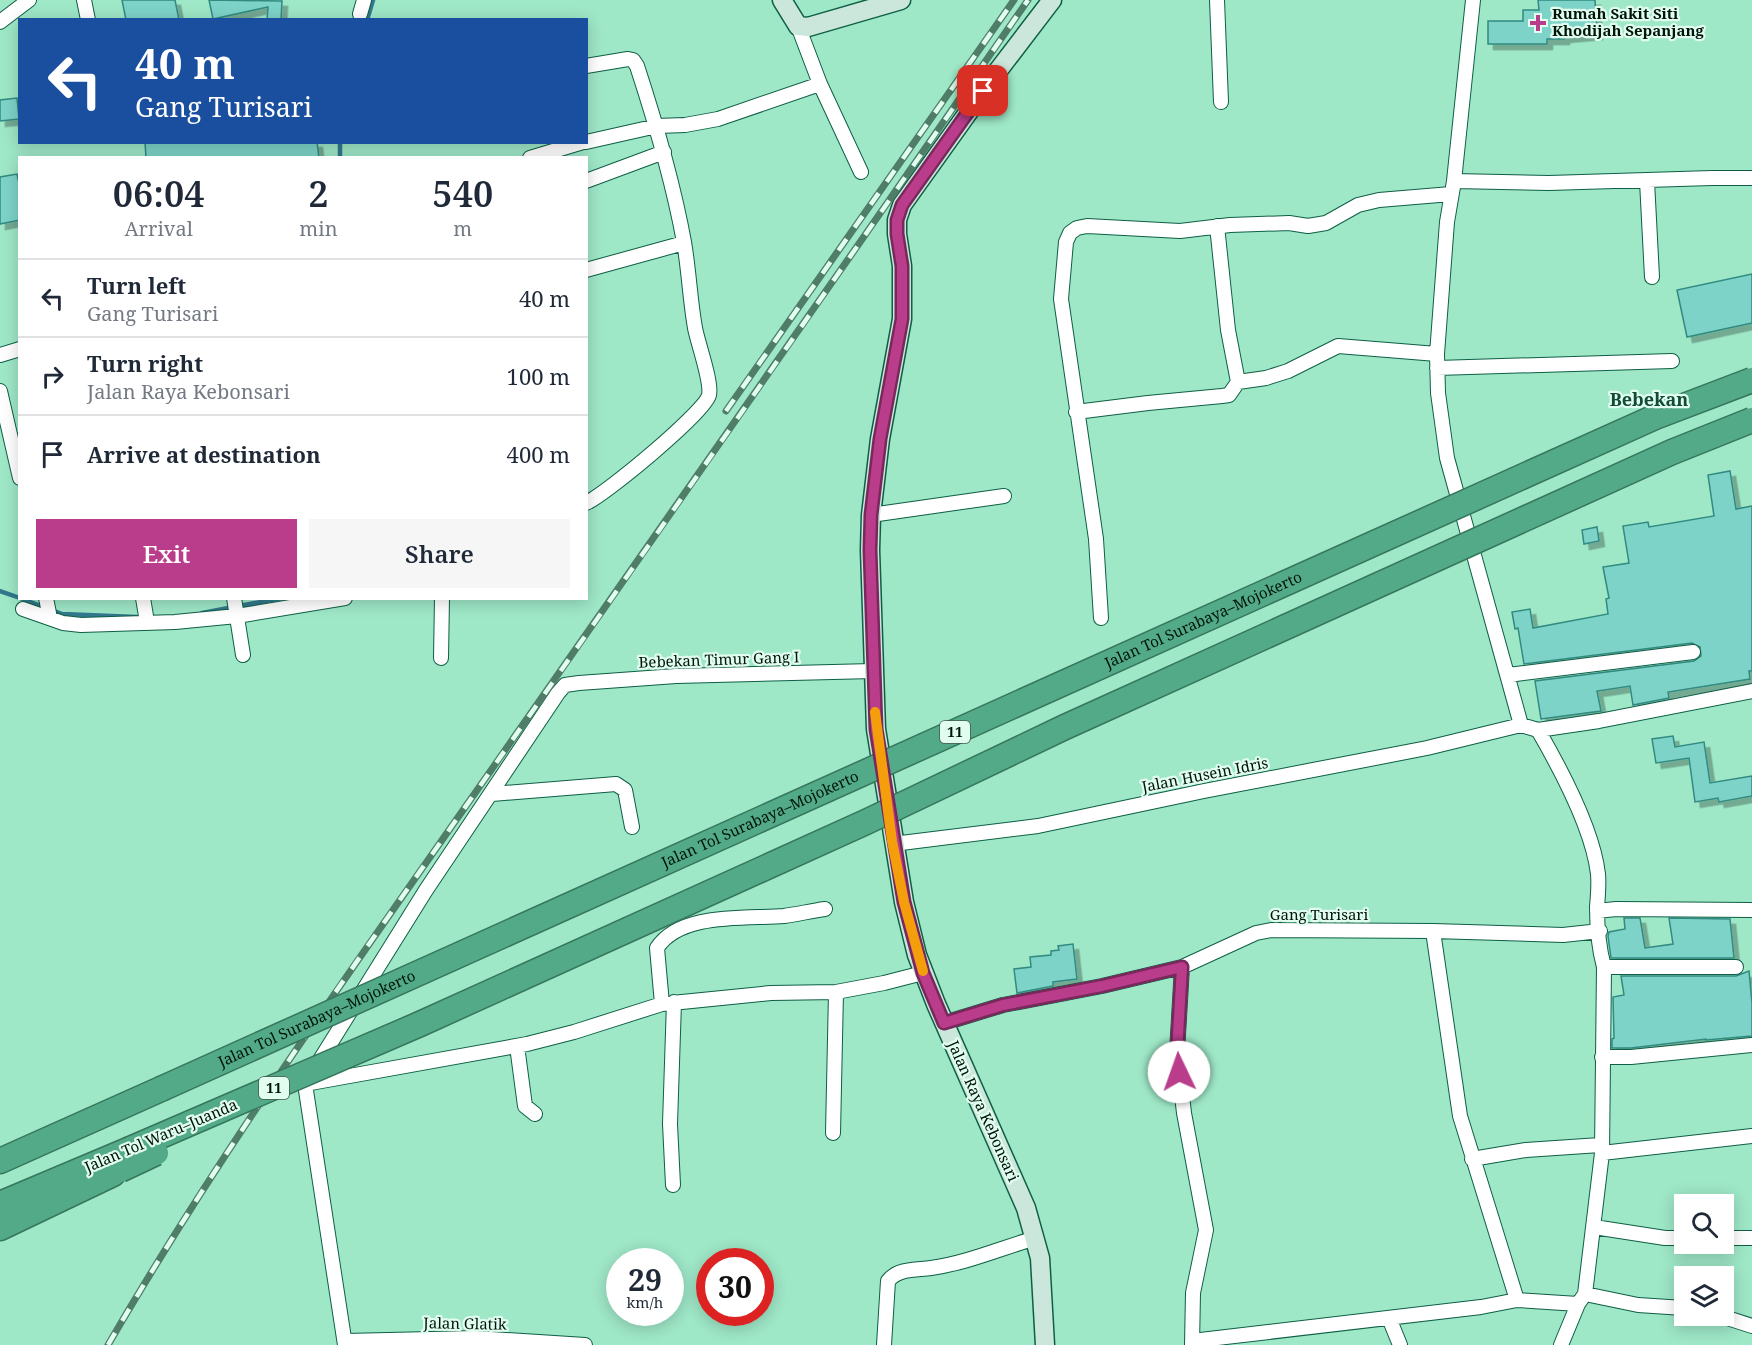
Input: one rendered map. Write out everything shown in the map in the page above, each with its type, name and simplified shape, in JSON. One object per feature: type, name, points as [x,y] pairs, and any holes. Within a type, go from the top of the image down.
[{"type":"highway","name":"Jalan Tol Surabaya–Mojokerto","points":[[0,1161],[1655,417],[1752,380]]},
{"type":"highway","name":"Jalan Tol Waru–Juanda","points":[[0,1204],[124,1160],[866,822],[1238,648],[1672,452],[1752,420]]},
{"type":"highway","points":[[0,1228],[124,1160]]},
{"type":"main road","points":[[782,0],[798,26],[808,27],[901,0]]},
{"type":"main road","name":"Jalan Raya Kebonsari","points":[[1045,1345],[1040,1258],[1036,1238],[1026,1208],[923,973],[904,902],[876,729],[870,550],[871,515],[880,439],[902,319],[902,266],[897,220],[902,205],[997,72],[1052,0]]},
{"type":"street","points":[[0,22],[29,0]]},
{"type":"street","points":[[84,0],[88,18]]},
{"type":"street","points":[[360,14],[364,0]]},
{"type":"street","points":[[1217,0],[1221,102]]},
{"type":"street","points":[[1473,0],[1452,187],[1437,361],[1438,393],[1447,458],[1521,725],[1538,730],[1599,721],[1752,691]]},
{"type":"street","points":[[798,26],[820,84],[861,172]]},
{"type":"street","points":[[588,66],[633,60],[664,152],[684,243],[695,327],[709,386],[709,396],[705,404],[634,470],[588,502]]},
{"type":"street","points":[[588,141],[657,126],[718,119],[820,84]]},
{"type":"street","points":[[537,156],[578,144]]},
{"type":"street","points":[[588,180],[664,152]]},
{"type":"street","points":[[1101,618],[1096,539],[1061,298],[1066,242],[1070,233],[1077,228],[1087,226],[1180,231],[1217,226],[1289,223],[1308,226],[1326,223],[1358,205],[1452,187],[1752,178]]},
{"type":"street","points":[[1647,181],[1652,277]]},
{"type":"street","points":[[1217,226],[1228,330],[1238,382]]},
{"type":"street","points":[[588,269],[684,243]]},
{"type":"street","points":[[1076,412],[1222,396],[1229,394],[1238,382],[1266,378],[1288,371],[1338,346],[1437,361],[1672,361]]},
{"type":"street","points":[[0,356],[18,350]]},
{"type":"street","points":[[0,391],[18,469]]},
{"type":"street","points":[[871,515],[1004,496]]},
{"type":"street","points":[[143,600],[147,619]]},
{"type":"street","points":[[23,609],[48,608],[63,623],[81,625],[147,619],[175,622],[235,607],[321,600]]},
{"type":"street","points":[[441,658],[442,600]]},
{"type":"street","points":[[235,607],[243,655]]},
{"type":"street","points":[[1508,675],[1693,652]]},
{"type":"street","name":"Bebekan Timur Gang I","points":[[492,794],[565,685],[676,676],[873,671]]},
{"type":"street","name":"Jalan Husein Idris","points":[[893,844],[1038,826],[1428,748],[1521,725]]},
{"type":"street","points":[[1538,730],[1586,826],[1598,874],[1597,911],[1604,967],[1601,1149],[1594,1227],[1581,1299],[1561,1345]]},
{"type":"street","points":[[345,1343],[305,1084],[426,890],[492,794],[616,784],[624,790],[632,827]]},
{"type":"street","points":[[673,1185],[668,1003],[657,948],[669,936],[695,923],[825,909]]},
{"type":"street","points":[[1597,911],[1752,910]]},
{"type":"street","name":"Gang Turisari","points":[[944,1023],[1003,1005],[1102,986],[1182,967],[1264,931],[1433,931],[1563,935],[1599,932]]},
{"type":"street","points":[[1433,931],[1460,1116],[1517,1300]]},
{"type":"street","points":[[1604,967],[1736,966]]},
{"type":"street","points":[[1182,967],[1177,1052],[1184,1113],[1206,1230],[1193,1293],[1192,1343],[1517,1300],[1581,1299],[1674,1307]]},
{"type":"street","points":[[305,1084],[517,1047],[668,1003],[771,993],[836,992],[923,973]]},
{"type":"street","points":[[833,1133],[836,992]]},
{"type":"street","points":[[1602,1057],[1630,1058],[1752,1045]]},
{"type":"street","points":[[517,1047],[525,1106],[535,1114]]},
{"type":"street","points":[[1472,1159],[1526,1150],[1601,1149],[1752,1136]]},
{"type":"street","points":[[1594,1227],[1674,1238]]},
{"type":"street","points":[[884,1345],[888,1281],[891,1277],[899,1272],[957,1263],[1036,1238]]},
{"type":"street","points":[[1734,1238],[1752,1238]]},
{"type":"street","points":[[1389,1317],[1400,1345]]},
{"type":"street","points":[[1734,1320],[1752,1326]]},
{"type":"street","name":"Jalan Glatik","points":[[345,1343],[475,1338],[585,1345]]},
{"type":"building","points":[[122,0],[175,0],[179,18],[126,18]]},
{"type":"building","points":[[209,0],[282,1],[281,18],[267,18],[268,7],[213,18]]},
{"type":"building","points":[[1538,0],[1595,0],[1597,34],[1547,39],[1547,44],[1488,44],[1488,21],[1523,21],[1523,10],[1539,10]]},
{"type":"building","points":[[17,98],[18,119],[0,121],[0,100]]},
{"type":"building","points":[[145,144],[317,144],[319,156],[146,156]]},
{"type":"building","points":[[17,174],[18,220],[0,224],[0,177]]},
{"type":"building","points":[[1752,274],[1752,323],[1687,337],[1677,290]]},
{"type":"building","points":[[1730,471],[1736,509],[1752,506],[1752,671],[1749,671],[1750,679],[1668,692],[1669,698],[1633,705],[1630,686],[1597,691],[1601,711],[1541,719],[1535,681],[1694,661],[1701,656],[1700,647],[1692,643],[1524,664],[1518,628],[1515,629],[1512,612],[1530,609],[1533,628],[1608,614],[1606,599],[1609,598],[1603,567],[1629,563],[1623,526],[1648,522],[1649,527],[1714,516],[1708,475]]},
{"type":"building","points":[[1597,527],[1599,541],[1584,544],[1582,530]]},
{"type":"building","points":[[1673,736],[1675,747],[1704,742],[1710,783],[1752,776],[1752,796],[1719,802],[1718,798],[1695,802],[1689,758],[1656,763],[1652,739]]},
{"type":"building","points":[[1624,918],[1640,918],[1645,948],[1673,944],[1669,918],[1730,919],[1734,958],[1611,958],[1609,932],[1625,929]]},
{"type":"building","points":[[1073,944],[1077,979],[1053,982],[1053,986],[1017,993],[1014,969],[1031,967],[1030,957],[1051,955],[1051,951],[1059,950],[1058,946]]},
{"type":"building","points":[[1749,971],[1752,1036],[1612,1048],[1614,1038],[1613,997],[1624,995],[1621,976],[1736,976]]},
{"type":"waterway","points":[[368,18],[373,0]]},
{"type":"waterway","points":[[340,144],[340,156]]},
{"type":"waterway","points":[[0,591],[18,597]]},
{"type":"waterway","points":[[25,600],[62,614],[137,617]]},
{"type":"waterway","points":[[202,613],[271,600]]},
{"type":"railway","points":[[726,411],[1014,0]]},
{"type":"railway","points":[[108,1345],[152,1270],[295,1052],[1028,0]]},
{"type":"slow traffic","points":[[875,712],[892,841],[904,902],[923,971]]},
{"type":"place","name":"Rumah Sakit Siti Khodijah Sepanjang","points":[[1538,23]]},
{"type":"district","name":"Bebekan","points":[[1649,400]]},
{"type":"route","points":[[983,91],[902,205],[897,220],[902,266],[902,319],[880,439],[871,515],[870,550],[876,729],[892,841],[904,902],[917,955],[944,1023],[1003,1005],[1102,986],[1182,967],[1177,1052],[1179,1072]]}]
